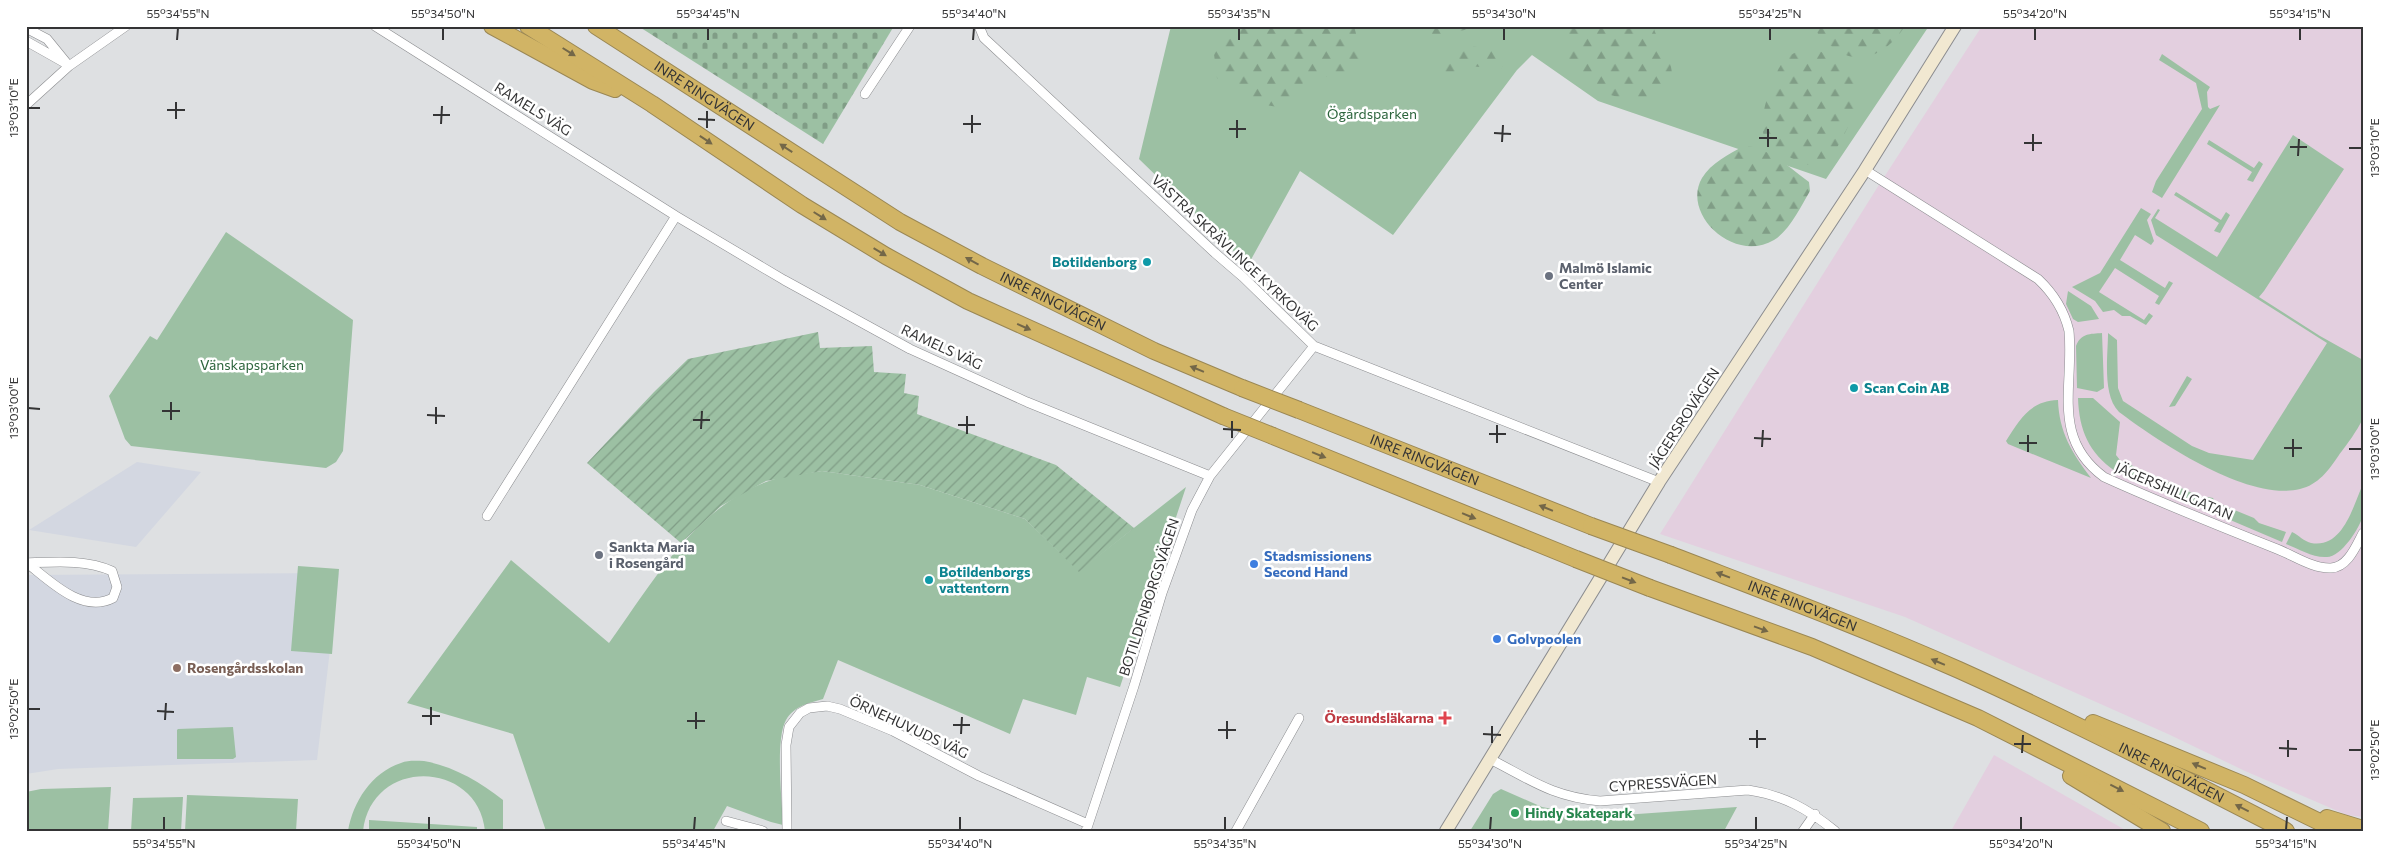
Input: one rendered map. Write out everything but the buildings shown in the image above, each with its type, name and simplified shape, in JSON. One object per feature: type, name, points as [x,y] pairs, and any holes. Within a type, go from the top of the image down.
[{"type":"highway","points":[[492,26],[593,81],[652,104]]},
{"type":"highway","points":[[528,26],[652,104],[802,205],[968,301],[1223,416],[1576,559],[1820,651],[1978,718],[2201,831]]},
{"type":"highway","name":"INRE RINGVÄGEN","points":[[596,26],[900,222],[982,266],[1154,352],[1591,526],[1836,619],[1959,671],[2184,778],[2286,831]]},
{"type":"highway","points":[[608,26],[634,50]]},
{"type":"highway","points":[[1959,671],[2175,755],[2267,796],[2338,831]]},
{"type":"highway","points":[[1978,718],[2162,831]]},
{"type":"highway","points":[[2267,796],[2363,830]]},
{"type":"street","points":[[26,105],[69,66],[126,26]]},
{"type":"street","name":"RAMELS VÄG","points":[[375,26],[676,216],[784,280],[910,349],[1028,402],[1210,476]]},
{"type":"street","points":[[864,94],[910,26]]},
{"type":"street","name":"VÄSTRA SKRÄVLINGE KYRKOVÄG","points":[[979,26],[984,38],[1243,277],[1314,346],[1659,482]]},
{"type":"street","name":"JÄGERSROVÄGEN","points":[[1446,831],[1659,482],[1865,170],[1955,26]]},
{"type":"street","points":[[26,28],[47,38],[69,66]]},
{"type":"street","points":[[26,41],[69,66]]},
{"type":"street","name":"JÄGERSHILLGATAN","points":[[1865,170],[2038,279],[2054,296],[2066,319],[2069,331],[2068,419],[2071,433],[2080,453],[2093,469],[2104,477],[2188,514],[2319,566],[2329,568],[2341,564],[2352,554],[2363,533]]},
{"type":"street","points":[[488,516],[676,216]]},
{"type":"street","name":"BOTILDENBORGSVÄGEN","points":[[1087,828],[1134,686],[1162,593],[1192,510],[1210,476],[1314,346]]},
{"type":"street","points":[[52,561],[102,567],[112,571],[117,587],[113,598],[103,603],[85,602],[60,588],[26,563],[52,561]]},
{"type":"street","name":"ÖRNEHUVUDS VÄG","points":[[787,831],[786,746],[789,727],[804,711],[827,706],[840,709],[893,731],[979,776],[1087,828]]},
{"type":"street","points":[[1236,831],[1299,718]]},
{"type":"street","name":"CYPRESSVÄGEN","points":[[1490,758],[1550,791],[1578,799],[1600,801],[1748,790],[1767,793],[1787,799],[1814,814],[1835,831]]},
{"type":"street","points":[[1803,831],[1814,814]]},
{"type":"street","points":[[726,821],[763,831]]},
{"type":"shaded area","points":[[1982,26],[2363,26],[2363,817],[2347,815],[2245,771],[2168,734],[1905,617],[1660,534],[1877,188]]},
{"type":"shaded area","points":[[137,462],[201,472],[136,547],[29,530]]},
{"type":"shaded area","name":"Rosengårdsskolan","points":[[339,573],[317,760],[58,769],[26,774],[26,575]]},
{"type":"shaded area","points":[[1994,755],[2127,831],[1951,831]]},
{"type":"green space","points":[[638,26],[894,26],[823,144]]},
{"type":"green space","name":"Ögårdsparken","points":[[1171,26],[1929,26],[1826,179],[1598,101],[1532,55],[1517,70],[1393,235],[1300,171],[1248,265],[1139,159]]},
{"type":"green space","points":[[1242,26],[1354,26],[1362,57],[1359,70],[1339,79],[1309,73],[1296,95],[1278,107],[1258,104],[1217,78],[1213,46],[1228,32]]},
{"type":"green space","points":[[1419,26],[1527,26],[1480,27],[1454,32],[1435,39]]},
{"type":"green space","points":[[1571,26],[1653,26],[1671,67],[1670,83],[1665,90],[1657,94],[1637,99],[1616,97],[1597,89],[1569,63],[1567,35]]},
{"type":"green space","points":[[1813,26],[1905,26],[1898,36],[1881,51],[1872,55],[1852,57],[1831,46]]},
{"type":"green space","points":[[1471,46],[1496,50],[1504,55],[1503,66],[1500,70],[1473,66],[1445,75],[1433,75],[1432,69],[1438,61]]},
{"type":"green space","points":[[1816,49],[1843,66],[1856,84],[1857,94],[1856,106],[1842,140],[1829,158],[1817,167],[1789,157],[1775,149],[1766,141],[1763,133],[1764,111],[1767,99],[1775,76],[1784,60],[1795,53]]},
{"type":"green space","points":[[2162,54],[2210,87],[2207,92],[2208,107],[2210,109],[2220,105],[2162,198],[2152,192],[2156,181],[2202,109],[2196,83],[2159,60]]},
{"type":"green space","points":[[2293,135],[2344,169],[2259,297],[2320,336],[2363,360],[2364,410],[2362,421],[2356,431],[2331,466],[2318,480],[2300,489],[2279,491],[2255,487],[2205,467],[2157,439],[2119,412],[2110,396],[2108,386],[2108,333],[2117,340],[2118,388],[2123,401],[2192,446],[2209,453],[2253,460],[2327,343],[2156,235],[2151,220],[2158,209],[2160,210],[2155,218],[2217,257]]},
{"type":"green space","points":[[2209,140],[2254,168],[2259,161],[2263,164],[2253,182],[2247,180],[2252,172],[2207,144]]},
{"type":"green space","points":[[1744,146],[1760,149],[1768,153],[1809,182],[1810,191],[1790,224],[1780,236],[1759,246],[1743,245],[1728,240],[1715,232],[1705,220],[1699,206],[1697,192],[1702,178],[1721,159]]},
{"type":"green space","points":[[2176,192],[2221,220],[2226,212],[2230,215],[2220,233],[2214,231],[2219,223],[2174,195]]},
{"type":"green space","points":[[2141,208],[2151,214],[2147,220],[2154,241],[2151,245],[2135,235],[2120,260],[2165,288],[2169,281],[2173,283],[2159,305],[2155,303],[2159,296],[2115,268],[2099,292],[2144,320],[2149,313],[2153,316],[2146,325],[2130,316],[2122,316],[2114,310],[2103,312],[2095,301],[2072,287],[2100,273]]},
{"type":"green space","name":"Vänskapsparken","points":[[226,232],[353,320],[343,451],[336,462],[326,468],[131,446],[125,439],[109,396],[150,336],[157,340]]},
{"type":"green space","points":[[2068,291],[2091,306],[2099,319],[2078,322],[2073,319],[2066,304]]},
{"type":"green space","points":[[818,332],[820,348],[872,346],[874,372],[906,374],[904,393],[919,396],[917,414],[1056,465],[1134,528],[1079,572],[1025,519],[920,485],[822,471],[766,481],[721,506],[681,543],[587,463],[688,359]]},
{"type":"green space","points":[[2102,333],[2104,388],[2097,392],[2077,388],[2076,346],[2083,336]]},
{"type":"green space","points":[[2187,376],[2192,379],[2175,406],[2169,407]]},
{"type":"green space","points":[[2078,398],[2093,398],[2120,422],[2116,455],[2120,460],[2205,499],[2208,497],[2213,498],[2215,502],[2254,518],[2259,523],[2286,532],[2282,542],[2115,471],[2098,457],[2087,440],[2083,430]]},
{"type":"green space","points":[[2058,400],[2061,422],[2068,442],[2091,478],[2008,444],[2006,441],[2016,425],[2033,408],[2048,401]]},
{"type":"green space","points":[[822,471],[920,485],[1025,519],[1079,571],[1186,487],[1120,687],[1087,677],[1076,715],[1023,699],[1010,734],[838,660],[823,699],[793,711],[786,720],[783,729],[780,771],[783,825],[727,806],[713,831],[546,831],[513,734],[407,703],[511,560],[609,643],[677,550],[717,510],[740,494],[766,482],[786,476]]},
{"type":"green space","points":[[2363,484],[2364,508],[2361,521],[2349,541],[2338,552],[2332,556],[2322,557],[2311,555],[2286,544],[2292,532],[2311,543],[2322,543],[2339,533],[2351,514]]},
{"type":"green space","points":[[298,566],[339,569],[332,654],[291,651]]},
{"type":"green space","points":[[233,727],[236,757],[233,759],[177,759],[178,729]]},
{"type":"green space","points":[[424,761],[456,771],[485,787],[503,800],[503,831],[485,831],[478,808],[464,790],[446,780],[425,776],[404,779],[385,789],[371,807],[363,831],[348,831],[350,820],[359,799],[372,781],[390,768],[401,763]]},
{"type":"green space","points":[[111,787],[108,831],[26,831],[26,792],[41,789]]},
{"type":"green space","points":[[1501,789],[1542,807],[1595,817],[1737,807],[1724,831],[1470,831],[1493,794]]},
{"type":"green space","points":[[187,795],[298,799],[296,831],[185,831]]},
{"type":"green space","points":[[183,797],[181,831],[131,831],[133,798]]},
{"type":"green space","points":[[369,820],[477,827],[477,831],[369,831]]},
{"type":"place","name":"Botildenborg","points":[[1147,262]]},
{"type":"place","name":"Malmö Islamic Center","points":[[1549,276]]},
{"type":"place","name":"Scan Coin AB","points":[[1854,388]]},
{"type":"place","name":"Sankta Maria i Rosengård","points":[[599,555]]},
{"type":"place","name":"Stadsmissionens Second Hand","points":[[1254,564]]},
{"type":"place","name":"Botildenborgs vattentorn","points":[[929,580]]},
{"type":"place","name":"Golvpoolen","points":[[1497,639]]},
{"type":"place","name":"Rosengårdsskolan","points":[[177,668]]},
{"type":"place","name":"Öresundsläkarna","points":[[1445,718]]},
{"type":"place","name":"Hindy Skatepark","points":[[1515,813]]}]
